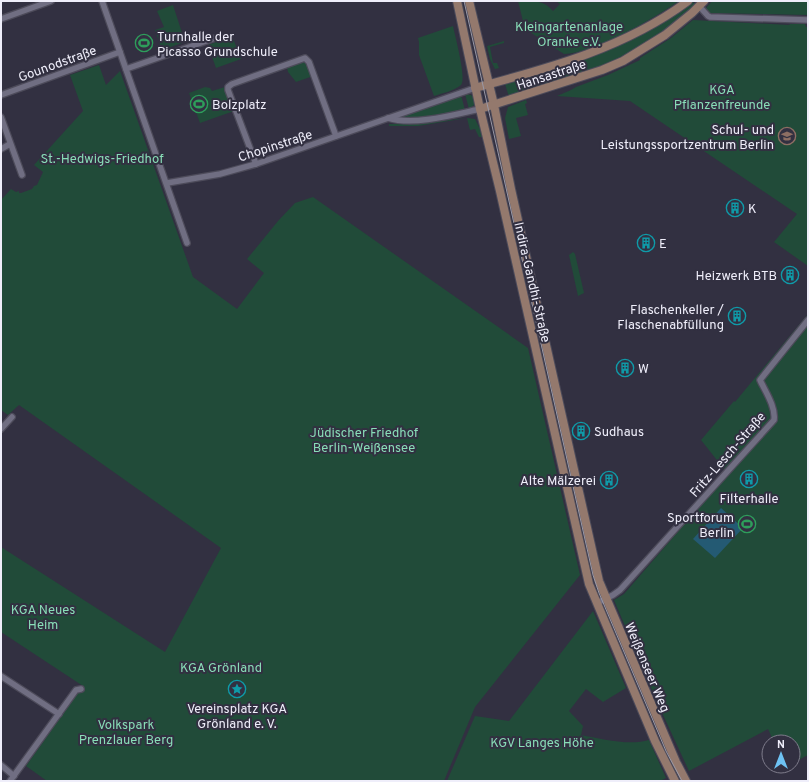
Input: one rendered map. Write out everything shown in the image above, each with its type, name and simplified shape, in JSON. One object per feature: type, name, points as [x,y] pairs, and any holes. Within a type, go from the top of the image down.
[{"type":"main road","name":"Indira-Gandhi-Straße","points":[[457,1],[475,88],[500,191],[585,568]]},
{"type":"main road","name":"Indira-Gandhi-Straße","points":[[468,1],[494,105],[511,189],[594,559]]},
{"type":"main road","name":"Hansastraße","points":[[475,88],[563,63],[604,49],[651,24],[688,1]]},
{"type":"main road","name":"Hansastraße","points":[[480,109],[602,70],[623,61],[665,36],[702,4]]},
{"type":"main road","points":[[500,191],[511,189]]},
{"type":"main road","name":"Weißenseer Weg","points":[[594,559],[599,581],[606,598],[670,749],[686,781]]},
{"type":"main road","name":"Weißenseer Weg","points":[[585,568],[589,584],[597,603],[661,754],[675,781]]},
{"type":"main road","points":[[626,671],[635,667]]},
{"type":"main road","points":[[661,754],[670,749]]},
{"type":"street","points":[[1,19],[52,1]]},
{"type":"street","points":[[102,1],[187,243]]},
{"type":"street","points":[[702,4],[710,17],[808,20]]},
{"type":"street","points":[[126,69],[215,38]]},
{"type":"street","name":"Gounodstraße","points":[[1,94],[120,52]]},
{"type":"street","points":[[256,164],[228,87],[232,84],[305,58],[307,59],[336,136]]},
{"type":"street","name":"Chopinstraße","points":[[167,183],[220,174],[256,164],[475,88]]},
{"type":"street","name":"Chopinstraße","points":[[388,118],[394,120],[425,120],[480,109]]},
{"type":"street","points":[[1,118],[22,175]]},
{"type":"street","points":[[1,149],[10,144]]},
{"type":"street","name":"Fritz-Lesch-Straße","points":[[597,603],[620,590],[774,420],[775,417],[771,404],[760,380],[808,320]]},
{"type":"street","points":[[1,429],[12,417]]},
{"type":"street","points":[[1,676],[59,714]]},
{"type":"street","points":[[10,781],[76,690],[81,689]]},
{"type":"street","points":[[1,765],[14,776]]},
{"type":"green space","name":"Kleingartenanlage Oranke e.V.","points":[[518,1],[534,1],[542,3],[550,7],[553,11],[560,4],[556,1],[679,1],[654,17],[607,42],[577,52],[564,54],[525,29]]},
{"type":"green space","points":[[692,1],[696,5],[643,47],[599,68],[509,97],[505,84],[557,68]]},
{"type":"green space","points":[[712,1],[808,1],[808,15],[708,13],[706,8]]},
{"type":"green space","points":[[173,5],[185,42],[162,50],[155,30],[164,27],[157,11]]},
{"type":"green space","name":"KGA Pflanzenfreunde","points":[[693,20],[789,25],[805,24],[806,27],[808,27],[808,266],[774,242],[797,214],[630,101],[557,96],[640,60],[640,58],[671,38]]},
{"type":"green space","points":[[453,26],[462,67],[463,75],[461,85],[448,92],[434,96],[419,55],[418,38]]},
{"type":"green space","points":[[232,36],[241,59],[216,68],[208,45]]},
{"type":"green space","points":[[504,41],[504,43],[490,47],[493,63],[497,63],[499,68],[495,69],[490,59],[487,46]]},
{"type":"green space","points":[[303,62],[307,63],[313,76],[296,82],[288,72],[287,67]]},
{"type":"green space","name":"Jüdischer Friedhof Berlin-Weißensee","points":[[99,65],[106,85],[120,71],[193,277],[237,309],[264,273],[247,259],[295,203],[313,197],[528,348],[580,575],[475,707],[444,781],[47,781],[26,766],[83,686],[1,632],[1,547],[165,652],[221,548],[19,405],[8,415],[1,410],[1,200],[11,189],[21,193],[32,189],[37,185],[43,172],[34,165],[83,111],[70,75]]},
{"type":"green space","points":[[205,87],[210,88],[212,91],[225,87],[234,111],[200,123],[189,93]]},
{"type":"green space","points":[[465,94],[471,95],[474,98],[474,105],[469,109]]},
{"type":"green space","points":[[461,95],[465,110],[422,117],[401,117],[401,116]]},
{"type":"green space","points":[[526,100],[527,103],[525,104],[528,115],[516,118],[521,136],[509,139],[505,118],[508,107]]},
{"type":"green space","points":[[467,118],[475,119],[482,137],[479,137],[475,129],[470,130]]},
{"type":"green space","points":[[467,118],[418,126],[389,126],[389,124],[417,124]]},
{"type":"green space","points":[[573,252],[575,254],[584,293],[578,296],[569,255]]},
{"type":"green space","name":"Sportforum Berlin","points":[[808,314],[808,755],[801,759],[801,734],[770,734],[768,729],[689,771],[658,704],[614,600],[624,594],[729,473],[724,469],[701,440],[734,401],[735,402]]},
{"type":"green space","name":"KGV Langes Höhe","points":[[593,611],[626,688],[603,702],[586,689],[569,711],[583,726],[581,735],[624,742],[641,742],[649,740],[666,778],[660,781],[447,781],[475,716],[509,721]]},
{"type":"water","points":[[721,508],[743,528],[715,558],[693,539]]},
{"type":"tram line","points":[[464,1],[593,575],[599,593],[666,751],[682,781]]},
{"type":"place","name":"Turnhalle der Picasso Grundschule","points":[[144,43]]},
{"type":"place","name":"Bolzplatz","points":[[199,104]]},
{"type":"place","name":"Schul- und Leistungssportzentrum Berlin","points":[[787,136]]},
{"type":"place","name":"K","points":[[735,208]]},
{"type":"place","name":"E","points":[[646,243]]},
{"type":"place","name":"Heizwerk BTB","points":[[790,275]]},
{"type":"place","name":"Flaschenkeller / Flaschenabfüllung","points":[[737,316]]},
{"type":"place","name":"W","points":[[625,368]]},
{"type":"place","name":"Sudhaus","points":[[581,431]]},
{"type":"place","name":"Filterhalle","points":[[749,479]]},
{"type":"place","name":"Alte Mälzerei","points":[[609,480]]},
{"type":"place","name":"Sportforum Berlin","points":[[747,524]]},
{"type":"place","name":"Vereinsplatz KGA Grönland e. V.","points":[[237,689]]},
{"type":"park label","name":"St.-Hedwigs-Friedhof","points":[[102,158]]},
{"type":"park label","name":"KGA Neues Heim","points":[[43,616]]},
{"type":"park label","name":"KGA Grönland","points":[[221,667]]},
{"type":"park label","name":"Volkspark Prenzlauer Berg","points":[[126,732]]}]
